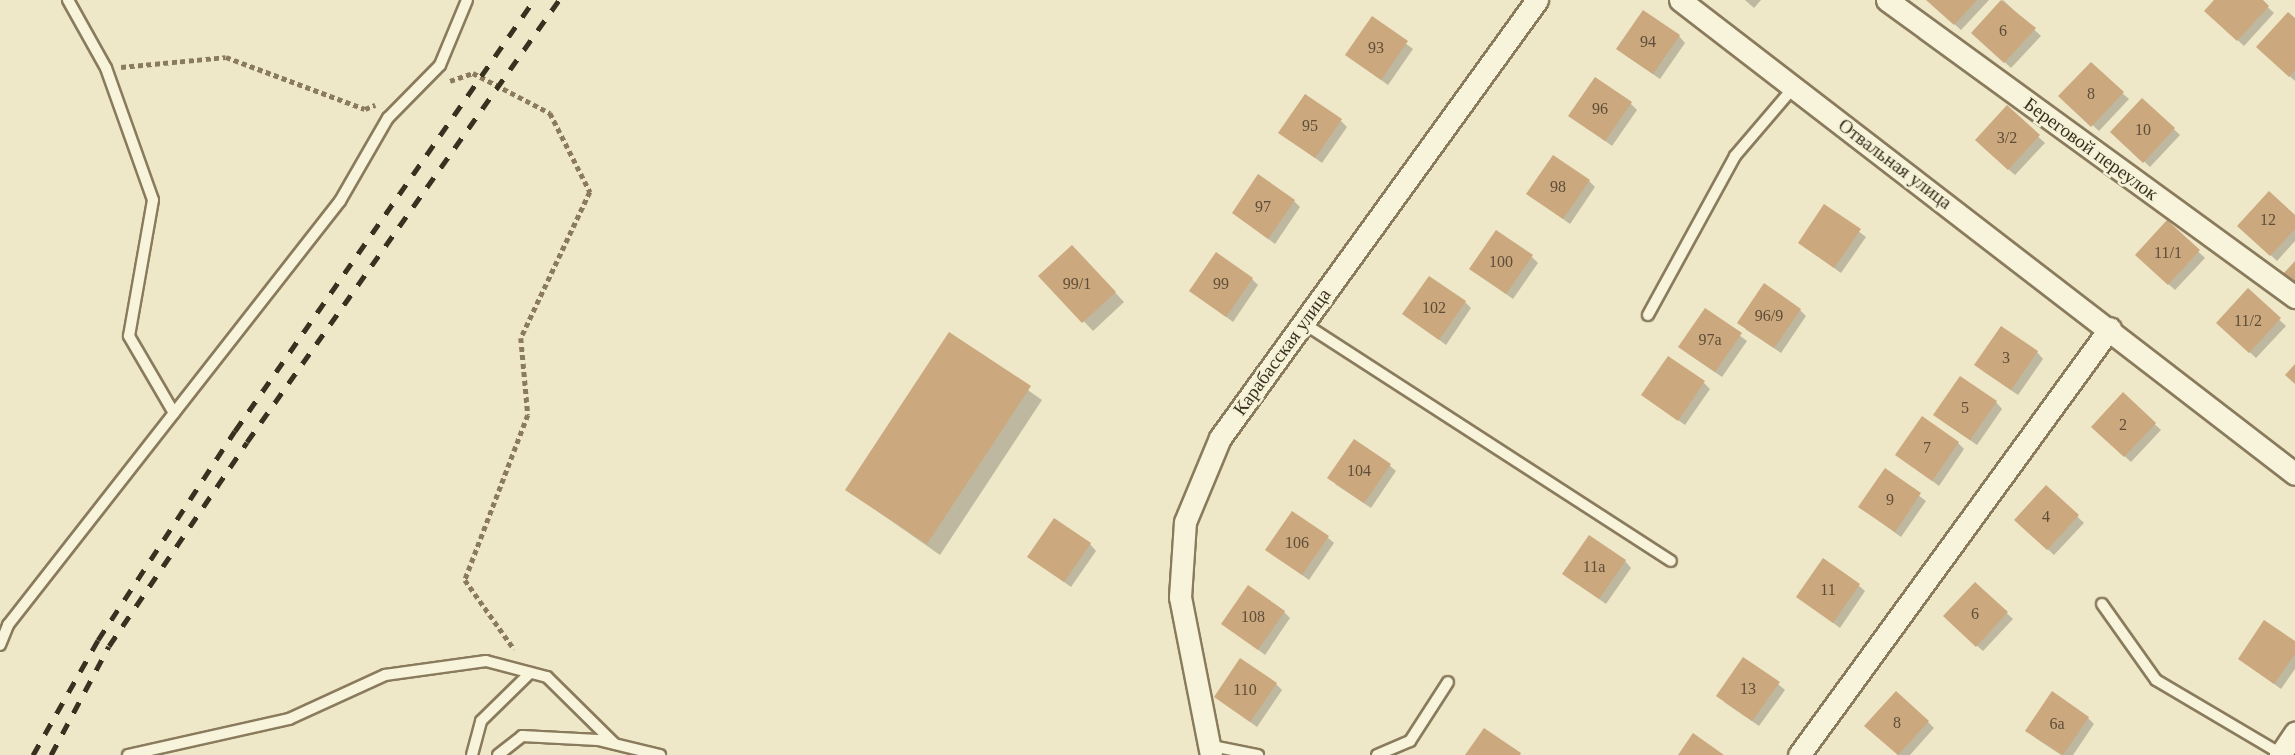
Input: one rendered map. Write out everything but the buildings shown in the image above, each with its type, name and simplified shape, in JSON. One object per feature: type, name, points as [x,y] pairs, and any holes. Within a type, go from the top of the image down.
[{"type":"street","name":"Карабасская улица","points":[[1212,750],[1180,597],[1185,522],[1220,438],[1537,0]]},
{"type":"street","name":"Отвальная улица","points":[[1680,0],[2110,328],[2295,474]]},
{"type":"street","name":"Береговой переулок","points":[[1887,0],[2295,297]]},
{"type":"street","points":[[1799,755],[2110,328]]},
{"type":"street","points":[[2280,754],[2295,733]]},
{"type":"lane","points":[[68,0],[106,68],[153,200],[129,336],[174,413]]},
{"type":"lane","points":[[0,645],[8,625],[340,201],[388,118],[440,65],[467,0]]},
{"type":"lane","points":[[1648,315],[1735,156],[1794,87]]},
{"type":"lane","points":[[1303,323],[1671,561]]},
{"type":"lane","points":[[2102,604],[2157,680],[2280,754]]},
{"type":"lane","points":[[128,755],[289,719],[385,675],[486,662],[547,677],[615,744]]},
{"type":"lane","points":[[472,755],[481,722],[530,673]]},
{"type":"lane","points":[[1377,755],[1410,740],[1448,682]]},
{"type":"lane","points":[[498,755],[522,736],[615,744],[660,755]]},
{"type":"lane","points":[[1212,750],[1258,755]]},
{"type":"path","points":[[106,68],[226,57],[365,109],[473,73],[550,113],[590,192],[522,338],[528,415],[465,580],[530,673]]},
{"type":"railway","points":[[33,755],[98,640],[235,431],[534,0]]},
{"type":"railway","points":[[51,755],[109,646],[247,442],[559,0]]}]
